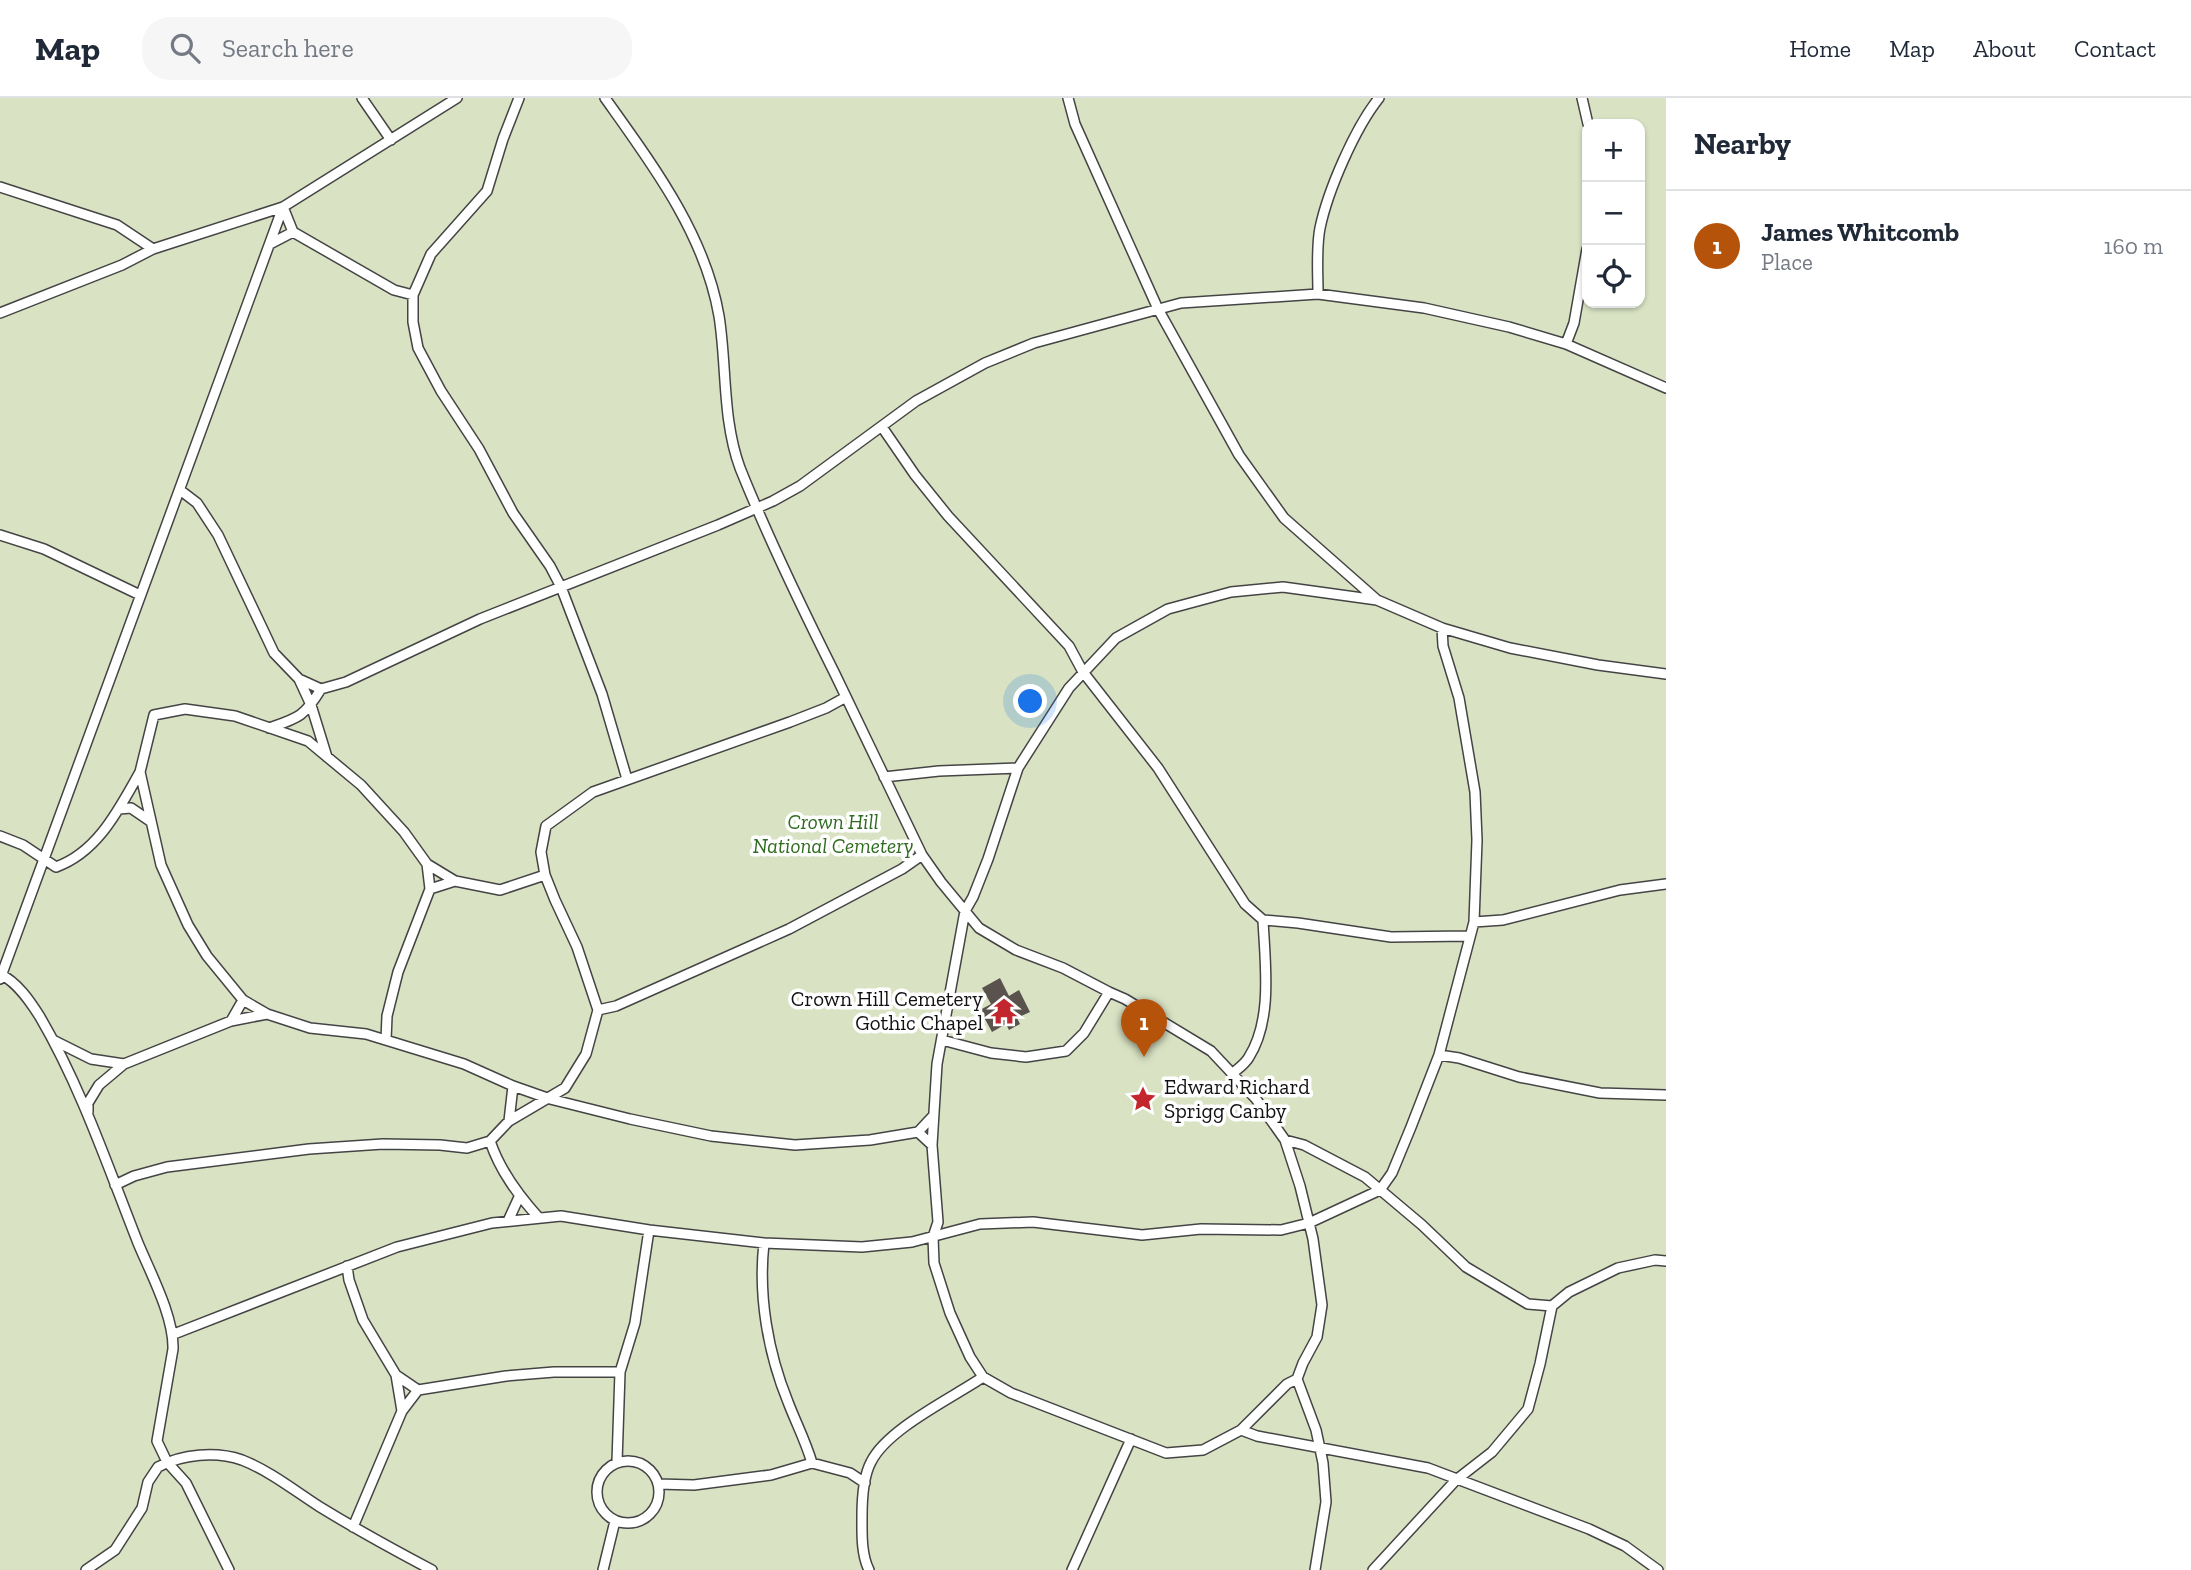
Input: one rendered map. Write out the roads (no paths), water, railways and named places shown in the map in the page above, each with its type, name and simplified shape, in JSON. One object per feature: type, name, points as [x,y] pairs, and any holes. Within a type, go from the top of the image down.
[{"type":"lane","points":[[362,98],[391,140]]},
{"type":"lane","points":[[0,313],[122,265],[152,249],[284,207],[457,98]]},
{"type":"lane","points":[[519,98],[487,191],[431,254],[413,295],[413,322],[418,348],[441,391],[479,449],[513,513],[550,566],[561,587],[602,694],[627,779]]},
{"type":"lane","points":[[605,98],[655,169],[688,228],[708,278],[719,316],[727,412],[739,465],[794,592],[922,855],[941,883],[979,928],[1016,950],[1063,968],[1125,999],[1211,1051],[1256,1099],[1285,1140],[1309,1223],[1322,1305],[1317,1337],[1297,1379],[1320,1448],[1326,1502],[1315,1570]]},
{"type":"lane","points":[[1068,98],[1075,124],[1158,309],[1239,455],[1284,518],[1377,600]]},
{"type":"lane","points":[[1318,294],[1320,229],[1334,184],[1349,150],[1379,98]]},
{"type":"lane","points":[[1582,98],[1587,119]]},
{"type":"lane","points":[[0,187],[117,225],[152,249]]},
{"type":"lane","points":[[284,207],[293,232],[394,290],[413,295]]},
{"type":"lane","points":[[229,1570],[186,1483],[167,1462],[158,1441],[174,1334],[88,1119],[51,1039],[24,993],[1,976],[284,207]]},
{"type":"lane","points":[[270,244],[293,232]]},
{"type":"lane","points":[[1566,344],[1574,323],[1582,277]]},
{"type":"lane","points":[[299,679],[321,689],[346,682],[480,619],[757,508],[800,486],[916,401],[998,358],[1034,343],[1181,303],[1318,294],[1424,308],[1509,327],[1566,344],[1666,388]]},
{"type":"lane","points":[[882,427],[948,516],[1069,646],[1083,672],[1158,768],[1245,904],[1263,920],[1311,924],[1391,937],[1468,936]]},
{"type":"lane","points":[[180,490],[197,503],[218,534],[274,653],[299,679],[311,705],[327,758]]},
{"type":"lane","points":[[0,535],[44,549],[140,595]]},
{"type":"lane","points":[[1297,1379],[1287,1384],[1241,1430],[1203,1450],[1166,1453],[1011,1393],[983,1377],[970,1357],[950,1313],[934,1263],[933,1237],[938,1222],[932,1145],[937,1064],[965,911],[988,859],[1018,768],[1069,688],[1116,638],[1168,609],[1231,592],[1283,587],[1377,600],[1442,628],[1510,648],[1598,665],[1666,674]]},
{"type":"lane","points":[[174,1334],[397,1247],[508,1221],[561,1216],[649,1230],[764,1243],[862,1247],[933,1237],[980,1224],[1033,1222],[1142,1235],[1201,1230],[1281,1230],[1309,1223],[1380,1190],[1392,1172],[1439,1055],[1468,936],[1474,922],[1475,792],[1459,698],[1443,646],[1442,628]]},
{"type":"lane","points":[[268,728],[299,718],[321,689]]},
{"type":"lane","points":[[115,1185],[134,1176],[167,1167],[309,1149],[383,1144],[467,1148],[490,1141],[509,1121],[565,1088],[586,1054],[598,1010],[577,947],[545,875],[541,852],[546,826],[593,792],[790,722],[846,697]]},
{"type":"lane","points":[[0,836],[23,845],[55,867],[72,861],[98,839],[140,772],[154,715],[185,709],[235,716],[308,741],[361,785],[404,832],[427,864],[455,881],[500,890],[545,875]]},
{"type":"lane","points":[[884,777],[939,771],[1018,768]]},
{"type":"lane","points":[[140,772],[161,865],[188,925],[208,956],[243,1000],[267,1014],[310,1028],[366,1034],[386,1040],[464,1064],[550,1099],[711,1136],[795,1145],[870,1140],[918,1132],[933,1116]]},
{"type":"lane","points":[[119,809],[131,808],[150,821]]},
{"type":"lane","points":[[598,1010],[616,1006],[789,929],[902,869],[922,855]]},
{"type":"lane","points":[[386,1040],[387,1016],[398,972],[430,889],[427,864]]},
{"type":"lane","points":[[430,889],[455,881]]},
{"type":"lane","points":[[1474,922],[1503,920],[1620,890],[1666,884]]},
{"type":"lane","points":[[1233,1073],[1248,1059],[1258,1037],[1267,985],[1263,920]]},
{"type":"lane","points":[[942,1040],[991,1053],[1026,1058],[1066,1051],[1084,1033],[1109,992]]},
{"type":"lane","points":[[231,1021],[243,1000]]},
{"type":"lane","points":[[88,1119],[88,1104],[99,1086],[124,1064],[231,1021],[267,1014]]},
{"type":"lane","points":[[51,1039],[91,1059],[124,1064]]},
{"type":"lane","points":[[1439,1055],[1459,1058],[1519,1077],[1600,1093],[1666,1095]]},
{"type":"lane","points":[[509,1121],[513,1086]]},
{"type":"lane","points":[[565,1088],[572,1104]]},
{"type":"lane","points":[[918,1132],[932,1145]]},
{"type":"lane","points":[[1285,1140],[1304,1145],[1365,1177],[1466,1267],[1528,1304],[1552,1306]]},
{"type":"lane","points":[[490,1141],[519,1197],[539,1218]]},
{"type":"lane","points":[[508,1221],[519,1197]]},
{"type":"lane","points":[[617,1462],[620,1371],[635,1324],[649,1230]]},
{"type":"lane","points":[[764,1243],[762,1259],[765,1315],[775,1361],[812,1463]]},
{"type":"lane","points":[[1373,1570],[1456,1480],[1492,1452],[1528,1409],[1541,1364],[1552,1306],[1569,1292],[1618,1268],[1655,1260],[1666,1261]]},
{"type":"lane","points":[[347,1266],[363,1320],[396,1375],[402,1411]]},
{"type":"lane","points":[[396,1375],[418,1390],[506,1376],[620,1371]]},
{"type":"lane","points":[[850,1473],[871,1461],[892,1437],[922,1414],[983,1377]]},
{"type":"lane","points":[[353,1527],[402,1411],[418,1390]]},
{"type":"lane","points":[[1241,1430],[1257,1436],[1428,1468],[1589,1530],[1625,1546],[1658,1570]]},
{"type":"lane","points":[[1072,1570],[1131,1439]]},
{"type":"lane","points":[[86,1570],[115,1550],[142,1508],[148,1482],[158,1467],[167,1462],[216,1455],[241,1460],[275,1478],[353,1527],[432,1570]]},
{"type":"lane","points":[[630,1460],[640,1463],[654,1474],[659,1484],[658,1501],[649,1515],[640,1521],[615,1521],[602,1509],[597,1499],[600,1477],[617,1462],[630,1460]]},
{"type":"lane","points":[[869,1570],[862,1534],[865,1483],[871,1461]]},
{"type":"lane","points":[[659,1484],[694,1485],[771,1475],[812,1463],[850,1473],[865,1483]]},
{"type":"lane","points":[[603,1570],[615,1521]]},
{"type":"place","name":"Crown Hill Cemetery Gothic Chapel","points":[[1004,1011]]},
{"type":"place","name":"James Whitcomb","points":[[1144,1057]]},
{"type":"place","name":"Edward Richard Sprigg Canby","points":[[1143,1099]]},
{"type":"park label","name":"Crown Hill National Cemetery","points":[[833,834]]}]
